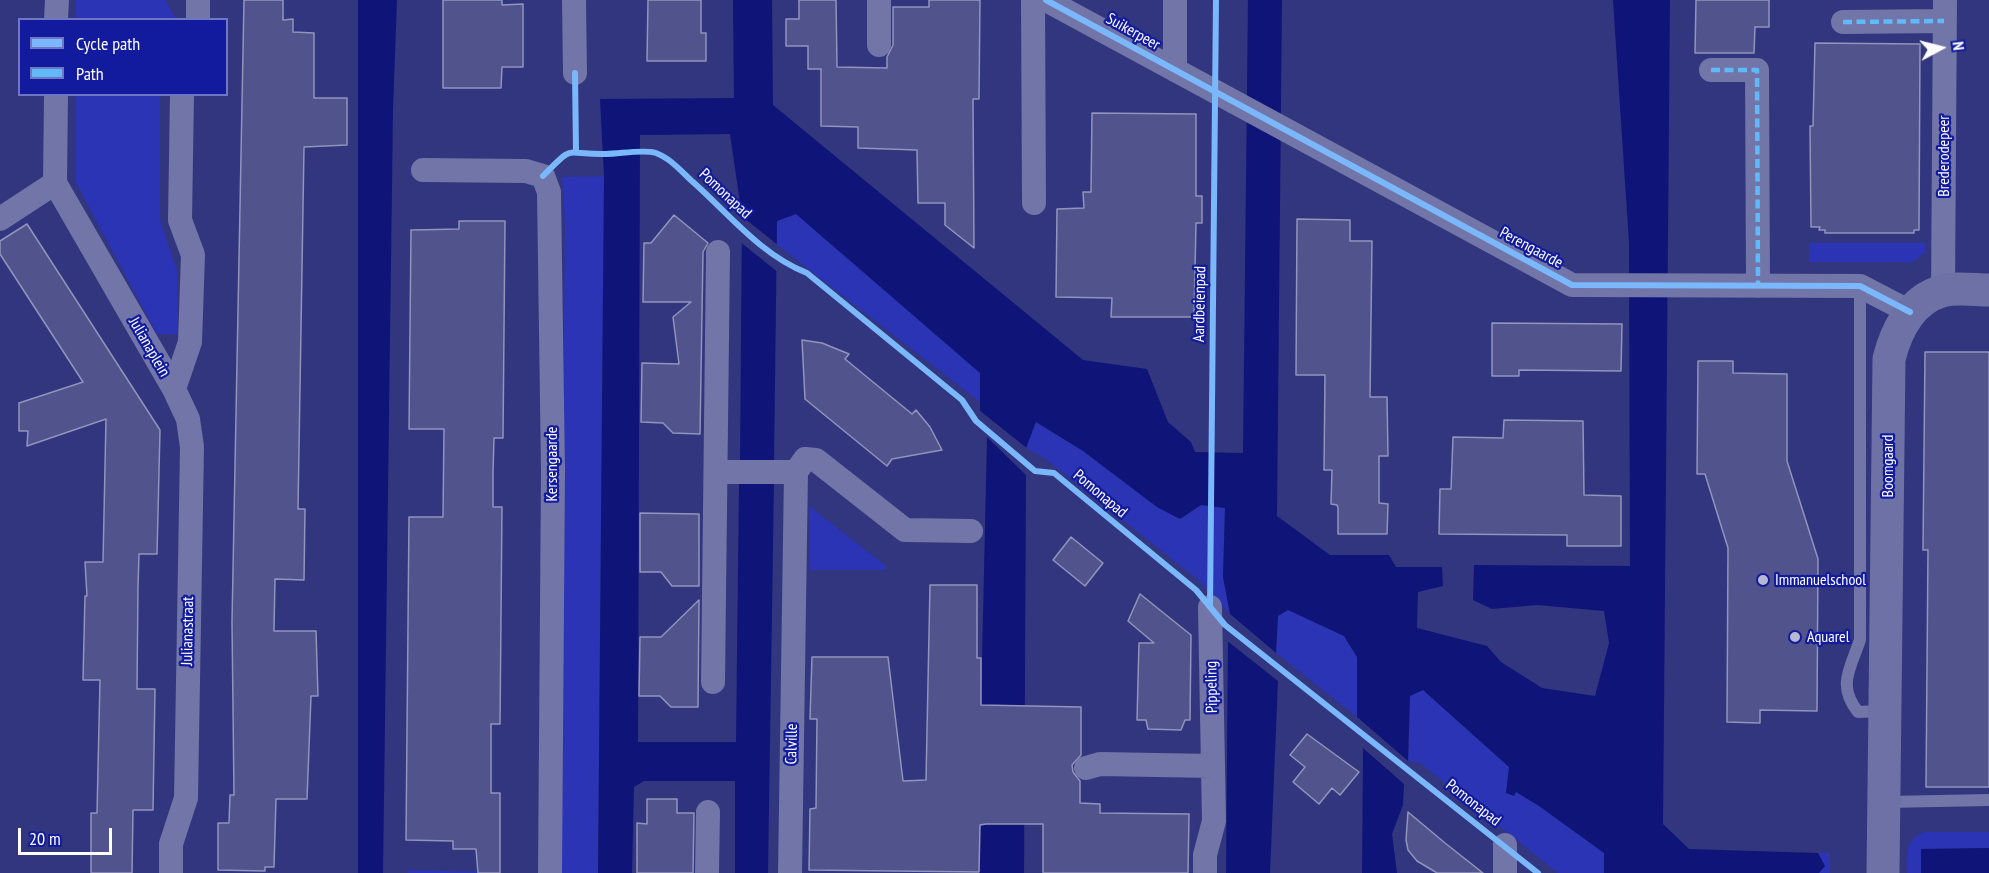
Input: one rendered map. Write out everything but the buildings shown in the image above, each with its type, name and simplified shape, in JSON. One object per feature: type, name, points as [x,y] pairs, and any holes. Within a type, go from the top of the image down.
[{"type":"street","points":[[57,0],[57,18]]},
{"type":"street","points":[[198,0],[198,18]]},
{"type":"street","points":[[574,0],[575,73]]},
{"type":"street","points":[[879,0],[879,45]]},
{"type":"street","points":[[1033,0],[1034,203]]},
{"type":"street","name":"Suikerpeer","points":[[1046,0],[1175,70]]},
{"type":"street","points":[[1175,0],[1175,70]]},
{"type":"street","name":"Brederodepeer","points":[[1843,22],[1945,11],[1943,290]]},
{"type":"street","name":"Perengaarde","points":[[1175,70],[1572,285],[1860,286],[1910,312]]},
{"type":"street","points":[[1711,70],[1757,70],[1758,286]]},
{"type":"street","points":[[0,219],[55,183],[56,96]]},
{"type":"street","name":"Julianaplein","points":[[174,389],[190,342],[193,255],[180,220],[182,96]]},
{"type":"street","name":"Kersengaarde","points":[[423,170],[526,171],[543,176],[549,192],[553,459],[550,873]]},
{"type":"street","name":"Julianaplein","points":[[55,183],[174,389]]},
{"type":"street","points":[[713,682],[725,472],[718,252]]},
{"type":"street","points":[[1943,290],[1989,290]]},
{"type":"street","name":"Boomgaard","points":[[1883,873],[1887,711],[1889,359],[1895,336],[1910,312],[1925,298],[1943,290]]},
{"type":"street","name":"Julianastraat","points":[[171,873],[171,844],[186,798],[193,478],[188,419],[174,389]]},
{"type":"street","points":[[725,472],[787,472],[805,459],[816,460],[905,530],[971,531]]},
{"type":"street","name":"Calville","points":[[787,472],[801,616],[790,873]]},
{"type":"street","name":"Pippeling","points":[[1205,873],[1205,855],[1214,821],[1210,608]]},
{"type":"street","points":[[1086,768],[1100,764],[1213,766]]},
{"type":"street","points":[[707,873],[708,812]]},
{"type":"street","points":[[1505,845],[1505,873]]},
{"type":"lane","name":"Boomgaard","points":[[1860,286],[1860,640],[1845,681],[1847,699],[1858,712],[1887,711]]},
{"type":"lane","points":[[1885,802],[1989,800]]},
{"type":"shaded area","points":[[76,0],[165,0],[175,18],[76,18]]},
{"type":"shaded area","points":[[358,0],[397,0],[393,109],[383,873],[358,873]]},
{"type":"shaded area","points":[[733,0],[772,0],[773,105],[1083,360],[1147,369],[1168,422],[1191,442],[1195,452],[1243,453],[1248,0],[1282,0],[1277,516],[1330,555],[1389,555],[1396,567],[1442,567],[1443,586],[1418,592],[1417,628],[1487,646],[1501,662],[1542,688],[1595,696],[1609,643],[1604,611],[1537,605],[1492,609],[1473,600],[1474,565],[1630,566],[1629,243],[1613,0],[1670,0],[1663,824],[1689,849],[1818,853],[1825,866],[1819,873],[1604,873],[1604,853],[1539,806],[1516,792],[1514,796],[1506,793],[1509,767],[1423,690],[1410,696],[1408,761],[1357,717],[1357,657],[1344,636],[1288,610],[1278,616],[1276,653],[1230,614],[1223,577],[1225,508],[1201,505],[1180,519],[1157,507],[1083,451],[1036,422],[1026,448],[980,411],[980,373],[796,214],[777,221],[774,462],[740,462],[742,216],[730,134],[640,135],[638,742],[736,742],[739,482],[774,482],[768,873],[735,873],[735,781],[644,781],[634,787],[632,873],[598,873],[604,176],[600,99],[734,98]]},
{"type":"shaded area","points":[[76,96],[160,96],[160,220],[177,271],[178,334],[157,334],[76,183]]},
{"type":"shaded area","points":[[604,176],[598,873],[559,873],[565,226],[562,177]]},
{"type":"shaded area","points":[[796,214],[980,373],[980,402],[776,244],[777,221]]},
{"type":"shaded area","points":[[1809,243],[1925,243],[1925,252],[1913,262],[1809,262]]},
{"type":"shaded area","points":[[1035,422],[1083,451],[1157,507],[1180,519],[1201,505],[1225,508],[1223,577],[1230,614],[1196,578],[1044,458],[1026,448]]},
{"type":"shaded area","points":[[987,437],[1026,475],[1024,873],[979,873],[980,825],[986,825],[988,705],[981,705]]},
{"type":"shaded area","points":[[809,506],[886,566],[886,570],[810,570]]},
{"type":"shaded area","points":[[1288,610],[1344,636],[1357,657],[1357,717],[1276,653],[1278,616]]},
{"type":"shaded area","points":[[1228,641],[1278,681],[1270,873],[1226,873]]},
{"type":"shaded area","points":[[1423,690],[1509,767],[1516,792],[1604,853],[1604,873],[1558,873],[1420,763],[1408,761],[1410,696]]},
{"type":"shaded area","points":[[1363,748],[1404,784],[1403,805],[1392,834],[1397,873],[1362,873]]},
{"type":"shaded area","points":[[1924,832],[1989,832],[1989,848],[1922,849],[1921,873],[1907,873],[1907,854],[1910,843]]},
{"type":"shaded area","points":[[1989,848],[1989,873],[1921,873],[1921,849]]},
{"type":"shaded area","points":[[1818,853],[1830,853],[1830,873],[1819,873],[1825,866]]},
{"type":"shaded area","points":[[407,870],[496,872],[496,873],[407,873]]},
{"type":"pier","points":[[739,214],[779,246],[779,273],[739,241]]},
{"type":"pier","points":[[977,409],[1028,449],[1024,450],[978,413]]},
{"type":"pier","points":[[985,435],[989,435],[1029,472],[1029,477]]},
{"type":"pier","points":[[1226,611],[1278,655],[1274,655],[1228,617]]},
{"type":"pier","points":[[1230,639],[1280,678],[1281,683],[1226,640]]},
{"type":"pier","points":[[1354,715],[1410,763],[1406,763],[1355,719]]},
{"type":"pier","points":[[1361,746],[1365,746],[1406,782],[1407,786]]},
{"type":"marked path","points":[[1843,22],[1944,21]]},
{"type":"marked path","points":[[1711,70],[1757,70],[1758,286]]},
{"type":"cycle path","points":[[1046,0],[1572,285],[1860,286],[1910,312]]},
{"type":"cycle path","name":"Aardbeienpad","points":[[1210,607],[1216,0]]},
{"type":"cycle path","points":[[575,73],[576,151]]},
{"type":"cycle path","name":"Pomonapad","points":[[543,176],[561,158],[571,153],[606,154],[645,151],[666,158],[760,244],[775,256],[807,273],[962,400],[976,421],[1035,471],[1054,473],[1196,590],[1225,625],[1538,873]]},
{"type":"place","name":"Immanuelschool","points":[[1763,580]]},
{"type":"place","name":"Aquarel","points":[[1795,637]]}]
